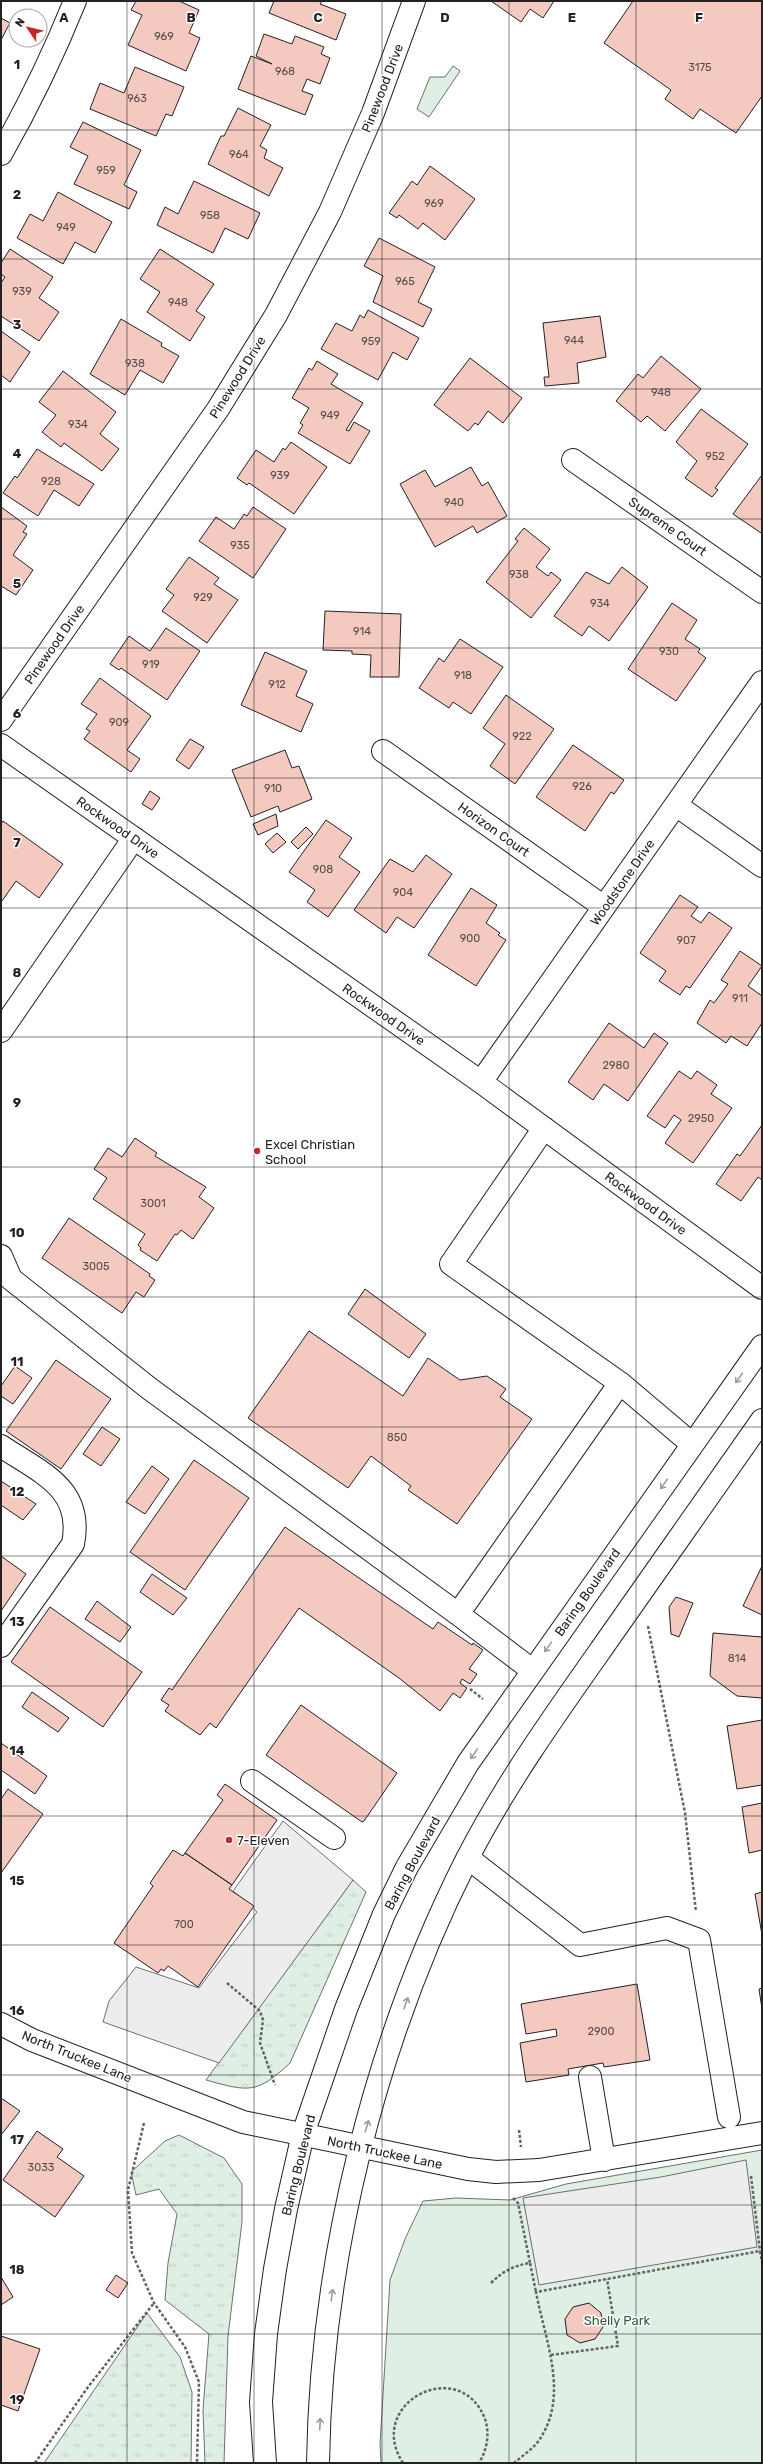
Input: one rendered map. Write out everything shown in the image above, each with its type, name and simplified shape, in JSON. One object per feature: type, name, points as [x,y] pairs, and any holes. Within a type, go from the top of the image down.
[{"type":"street","points":[[1,154],[20,121],[62,34],[75,1]]},
{"type":"street","name":"Pinewood Drive","points":[[1,720],[218,408],[276,314],[330,212],[370,120],[414,1]]},
{"type":"street","name":"Supreme Court","points":[[573,460],[762,592]]},
{"type":"street","name":"Woodstone Drive","points":[[481,1082],[762,682]]},
{"type":"street","name":"Rockwood Drive","points":[[1,745],[481,1082],[762,1288]]},
{"type":"street","name":"Horizon Court","points":[[383,752],[604,907]]},
{"type":"street","points":[[676,805],[762,866]]},
{"type":"street","points":[[1,1031],[134,838]]},
{"type":"street","points":[[544,1128],[451,1264],[620,1383],[692,1444]]},
{"type":"street","points":[[1,1256],[11,1279],[150,1389],[458,1614],[532,1670]]},
{"type":"street","name":"Baring Boulevard","points":[[265,2463],[261,2402],[266,2334],[274,2269],[303,2134],[346,2009],[384,1914],[400,1881],[468,1762],[762,1346]]},
{"type":"street","points":[[458,1614],[620,1383]]},
{"type":"street","points":[[318,2463],[322,2384],[330,2308],[349,2192],[361,2147],[409,1994],[468,1858],[547,1727],[762,1420]]},
{"type":"street","points":[[1,1446],[64,1492],[73,1508],[76,1526],[73,1544],[1,1646]]},
{"type":"street","points":[[252,1781],[334,1838]]},
{"type":"street","points":[[468,1858],[580,1945],[667,1928],[699,1940],[729,2117]]},
{"type":"street","name":"North Truckee Lane","points":[[1,2024],[32,2040],[243,2122],[468,2169],[496,2172],[522,2172],[604,2160],[762,2133]]},
{"type":"street","points":[[590,2077],[604,2160]]},
{"type":"path","points":[[648,1625],[685,1813],[699,1940]]},
{"type":"path","points":[[470,1689],[484,1699]]},
{"type":"path","points":[[227,1984],[260,2011],[263,2020],[260,2043],[270,2068],[274,2086]]},
{"type":"path","points":[[144,2122],[128,2190],[132,2253],[154,2303],[186,2347],[199,2382],[197,2463]]},
{"type":"path","points":[[519,2130],[522,2149]]},
{"type":"path","points":[[751,2176],[762,2262]]},
{"type":"path","points":[[513,2198],[518,2203],[536,2292],[551,2355],[554,2378],[550,2415],[536,2443],[514,2463]]},
{"type":"path","points":[[536,2292],[760,2250]]},
{"type":"path","points":[[491,2283],[504,2271],[516,2266],[530,2264]]},
{"type":"path","points":[[551,2355],[618,2346],[607,2279]]},
{"type":"path","points":[[35,2463],[88,2387],[154,2303]]},
{"type":"path","points":[[403,2463],[398,2456],[394,2437],[398,2415],[416,2396],[427,2390],[440,2388],[452,2389],[464,2394],[475,2402],[482,2412],[487,2424],[488,2437],[486,2450],[480,2463]]},
{"type":"green space","points":[[453,66],[460,71],[429,117],[417,109],[430,77],[445,77]]},
{"type":"green space","points":[[353,1880],[366,1892],[290,2063],[269,2080],[252,2088],[233,2087],[206,2080]]},
{"type":"green space","points":[[179,2135],[224,2158],[242,2184],[242,2222],[228,2336],[224,2463],[205,2463],[203,2410],[209,2334],[165,2300],[168,2263],[177,2214],[159,2189],[136,2195],[131,2172],[165,2141]]},
{"type":"green space","name":"Shelly Park","points":[[762,2150],[762,2463],[381,2463],[380,2444],[390,2280],[405,2239],[423,2201],[456,2198],[510,2200],[566,2184]]},
{"type":"green space","points":[[147,2313],[180,2357],[192,2392],[191,2463],[44,2463]]},
{"type":"shaded area","points":[[283,1821],[353,1880],[219,2063],[103,2022],[109,2001],[136,1967],[199,1988],[257,1912],[233,1891]]},
{"type":"shaded area","points":[[746,2160],[757,2247],[539,2285],[523,2198],[661,2177]]},
{"type":"building","points":[[136,1],[179,1],[199,10],[189,33],[200,38],[186,71],[128,45],[142,15],[131,10]]},
{"type":"building","points":[[274,1],[322,1],[320,4],[346,14],[336,40],[269,13]]},
{"type":"building","points":[[491,1],[554,1],[543,18],[530,9],[521,22]]},
{"type":"building","points":[[633,1],[762,1],[762,96],[736,133],[700,109],[693,119],[665,99],[671,90],[604,43]]},
{"type":"building","points":[[1,18],[8,22],[8,27],[1,40]]},
{"type":"building","points":[[264,34],[292,44],[295,36],[324,47],[321,54],[330,58],[320,84],[307,79],[302,91],[313,95],[305,115],[238,89],[251,56],[272,64],[256,56]]},
{"type":"building","points":[[135,67],[184,87],[172,116],[166,114],[156,136],[90,109],[100,83],[124,93]]},
{"type":"building","points":[[238,108],[271,125],[260,146],[267,150],[264,158],[283,168],[269,196],[208,164],[221,136],[224,136]]},
{"type":"building","points":[[83,122],[141,150],[124,185],[137,192],[129,209],[74,184],[88,156],[70,147]]},
{"type":"building","points":[[430,166],[475,199],[445,240],[423,223],[418,229],[399,215],[397,218],[389,213],[412,181],[417,185]]},
{"type":"building","points":[[194,181],[260,213],[248,239],[225,228],[213,253],[157,225],[165,207],[178,214]]},
{"type":"building","points":[[58,192],[112,222],[95,253],[75,242],[63,264],[17,238],[30,214],[43,221]]},
{"type":"building","points":[[379,238],[435,267],[418,302],[432,309],[423,327],[373,302],[383,276],[364,266]]},
{"type":"building","points":[[10,249],[53,277],[39,298],[59,312],[39,341],[1,316],[1,283],[5,277],[1,274],[1,263]]},
{"type":"building","points":[[160,249],[214,284],[196,311],[205,317],[190,341],[147,312],[160,292],[140,279]]},
{"type":"building","points":[[368,310],[419,338],[407,360],[393,352],[378,380],[321,349],[336,323],[352,331],[360,315],[364,318]]},
{"type":"building","points":[[600,316],[606,357],[577,363],[579,383],[545,386],[544,377],[549,377],[543,323]]},
{"type":"building","points":[[121,319],[162,343],[161,346],[179,356],[163,383],[140,370],[125,395],[90,374]]},
{"type":"building","points":[[1,331],[30,352],[10,382],[1,375]]},
{"type":"building","points":[[661,356],[701,389],[665,431],[647,416],[641,422],[616,401],[638,374],[643,378]]},
{"type":"building","points":[[470,358],[522,398],[503,423],[488,411],[478,425],[475,423],[468,431],[434,405]]},
{"type":"building","points":[[317,361],[338,374],[331,384],[363,403],[346,430],[349,431],[354,422],[370,431],[350,464],[298,433],[303,425],[300,423],[309,408],[292,398],[309,368],[312,370]]},
{"type":"building","points":[[63,371],[116,412],[100,434],[119,449],[102,471],[64,443],[61,447],[42,432],[56,415],[39,402]]},
{"type":"building","points":[[701,409],[748,444],[715,488],[718,490],[712,497],[685,478],[697,461],[676,442]]},
{"type":"building","points":[[291,442],[327,467],[294,514],[249,483],[247,485],[237,478],[256,450],[274,462],[283,448],[285,450]]},
{"type":"building","points":[[37,449],[94,484],[79,506],[54,490],[38,516],[3,493],[15,476],[17,478]]},
{"type":"building","points":[[471,467],[482,486],[488,482],[507,516],[477,533],[473,526],[435,547],[400,484],[425,470],[435,487]]},
{"type":"building","points":[[762,475],[762,532],[761,533],[733,514]]},
{"type":"building","points":[[1,507],[27,526],[23,532],[27,534],[13,555],[33,570],[16,595],[1,586]]},
{"type":"building","points":[[253,507],[286,529],[253,578],[199,541],[216,517],[234,529],[244,514],[247,516]]},
{"type":"building","points":[[524,528],[550,549],[536,567],[548,576],[551,572],[561,580],[531,618],[486,582],[518,541],[515,539]]},
{"type":"building","points":[[189,557],[219,578],[214,584],[238,600],[207,643],[162,611],[174,595],[166,589]]},
{"type":"building","points":[[622,567],[648,587],[609,641],[589,626],[582,636],[554,616],[586,572],[609,584]]},
{"type":"building","points":[[672,603],[697,620],[685,639],[700,649],[698,652],[706,658],[676,701],[628,669]]},
{"type":"building","points":[[325,611],[401,614],[399,677],[370,677],[371,655],[352,654],[352,651],[323,650]]},
{"type":"building","points":[[166,628],[200,651],[167,700],[121,668],[119,670],[110,664],[129,636],[150,651]]},
{"type":"building","points":[[460,639],[503,667],[471,714],[453,702],[449,708],[419,688],[439,658],[444,662]]},
{"type":"building","points":[[265,652],[307,671],[296,696],[313,704],[301,732],[241,705]]},
{"type":"building","points":[[100,678],[151,716],[127,750],[140,759],[131,772],[84,739],[90,731],[86,729],[97,714],[81,704]]},
{"type":"building","points":[[506,695],[554,729],[515,784],[490,766],[505,744],[483,728]]},
{"type":"building","points":[[190,739],[204,747],[189,769],[176,760]]},
{"type":"building","points":[[573,745],[624,780],[614,794],[611,792],[585,831],[536,797]]},
{"type":"building","points":[[285,750],[292,768],[299,766],[312,799],[280,812],[278,806],[251,817],[232,770]]},
{"type":"building","points":[[150,791],[160,798],[152,810],[142,804]]},
{"type":"building","points":[[276,814],[278,826],[258,835],[253,824]]},
{"type":"building","points":[[326,820],[352,838],[339,857],[360,872],[328,917],[307,902],[315,890],[289,872]]},
{"type":"building","points":[[3,821],[63,864],[39,898],[16,881],[2,901],[1,900],[1,824]]},
{"type":"building","points":[[306,827],[313,834],[298,849],[291,842]]},
{"type":"building","points":[[277,833],[286,842],[273,853],[265,844]]},
{"type":"building","points":[[426,855],[452,874],[414,928],[397,917],[386,933],[354,910],[390,859],[413,872]]},
{"type":"building","points":[[471,888],[497,905],[486,923],[500,933],[498,935],[506,940],[476,986],[428,955]]},
{"type":"building","points":[[680,895],[698,907],[691,916],[701,923],[709,912],[732,928],[690,988],[686,986],[680,995],[659,981],[666,971],[640,953]]},
{"type":"building","points":[[740,951],[762,966],[748,986],[762,996],[762,1023],[747,1046],[731,1036],[726,1043],[697,1023],[710,1000],[714,1003],[728,984],[721,980]]},
{"type":"building","points":[[609,1023],[644,1048],[654,1033],[668,1043],[628,1101],[604,1084],[593,1100],[568,1082]]},
{"type":"building","points":[[679,1071],[691,1079],[697,1071],[717,1085],[711,1094],[732,1108],[693,1163],[665,1143],[681,1120],[674,1115],[665,1128],[647,1116]]},
{"type":"building","points":[[762,1125],[762,1180],[758,1177],[741,1201],[716,1184],[737,1154],[740,1156]]},
{"type":"building","points":[[135,1138],[157,1153],[155,1156],[206,1187],[199,1197],[214,1208],[193,1239],[181,1230],[177,1235],[175,1234],[157,1261],[140,1250],[141,1248],[138,1245],[145,1234],[93,1199],[107,1178],[94,1169],[108,1148],[122,1157]]},
{"type":"building","points":[[69,1218],[150,1274],[149,1276],[155,1280],[144,1297],[136,1292],[122,1313],[42,1258]]},
{"type":"building","points":[[365,1289],[426,1334],[409,1358],[348,1314]]},
{"type":"building","points":[[309,1331],[403,1396],[428,1358],[460,1380],[487,1376],[506,1389],[500,1397],[532,1419],[457,1524],[408,1490],[411,1486],[371,1456],[348,1488],[248,1418]]},
{"type":"building","points":[[56,1360],[111,1399],[61,1469],[6,1431]]},
{"type":"building","points":[[15,1366],[32,1378],[13,1404],[1,1396],[1,1386]]},
{"type":"building","points":[[102,1427],[120,1439],[101,1466],[83,1454]]},
{"type":"building","points":[[194,1460],[249,1498],[185,1590],[130,1552]]},
{"type":"building","points":[[152,1466],[169,1479],[145,1514],[126,1502]]},
{"type":"building","points":[[1,1481],[36,1504],[23,1520],[1,1505]]},
{"type":"building","points":[[285,1527],[433,1629],[438,1622],[472,1645],[473,1643],[483,1650],[469,1669],[477,1674],[470,1684],[462,1679],[460,1683],[467,1688],[460,1698],[453,1693],[440,1711],[399,1678],[299,1608],[216,1728],[210,1723],[200,1735],[165,1711],[169,1705],[161,1700],[169,1688],[172,1690]]},
{"type":"building","points":[[1,1556],[26,1574],[1,1611]]},
{"type":"building","points":[[762,1566],[762,1615],[743,1606]]},
{"type":"building","points":[[152,1574],[187,1598],[173,1615],[140,1592]]},
{"type":"building","points":[[676,1597],[693,1603],[679,1637],[671,1634],[669,1607]]},
{"type":"building","points":[[97,1601],[131,1627],[120,1642],[85,1619]]},
{"type":"building","points":[[50,1607],[142,1672],[103,1727],[11,1662]]},
{"type":"building","points":[[713,1633],[762,1637],[762,1698],[737,1696],[710,1676]]},
{"type":"building","points":[[32,1692],[69,1718],[58,1732],[22,1707]]},
{"type":"building","points":[[301,1705],[397,1773],[364,1821],[362,1822],[266,1755]]},
{"type":"building","points":[[762,1720],[762,1785],[737,1789],[727,1726]]},
{"type":"building","points":[[1,1743],[47,1776],[35,1794],[1,1770]]},
{"type":"building","name":"7-Eleven","points":[[225,1784],[277,1820],[232,1885],[185,1853],[223,1800],[217,1795]]},
{"type":"building","points":[[8,1789],[43,1814],[1,1873],[1,1799]]},
{"type":"building","points":[[762,1803],[762,1850],[749,1853],[742,1807]]},
{"type":"building","points":[[173,1850],[183,1856],[185,1853],[232,1885],[229,1889],[254,1906],[198,1987],[168,1966],[164,1971],[161,1969],[158,1973],[114,1943],[153,1886],[150,1883]]},
{"type":"building","points":[[762,1892],[762,1935],[755,1894]]},
{"type":"building","points":[[637,1984],[650,2060],[604,2067],[603,2063],[568,2069],[569,2075],[526,2082],[520,2043],[557,2036],[556,2029],[526,2034],[521,2004]]},
{"type":"building","points":[[762,1988],[762,2009],[759,1989]]},
{"type":"building","points":[[1,2098],[20,2111],[1,2135]]},
{"type":"building","points":[[37,2131],[63,2149],[57,2157],[84,2176],[55,2217],[3,2180]]},
{"type":"building","points":[[116,2275],[128,2283],[118,2298],[106,2290]]},
{"type":"building","points":[[1,2277],[13,2297],[1,2305]]},
{"type":"building","points":[[589,2303],[601,2313],[603,2327],[595,2339],[580,2343],[567,2335],[565,2319],[573,2307]]},
{"type":"building","points":[[1,2336],[40,2349],[18,2411],[1,2405]]},
{"type":"place","name":"Excel Christian School","points":[[257,1151]]},
{"type":"place","name":"7-Eleven","points":[[229,1840]]}]
